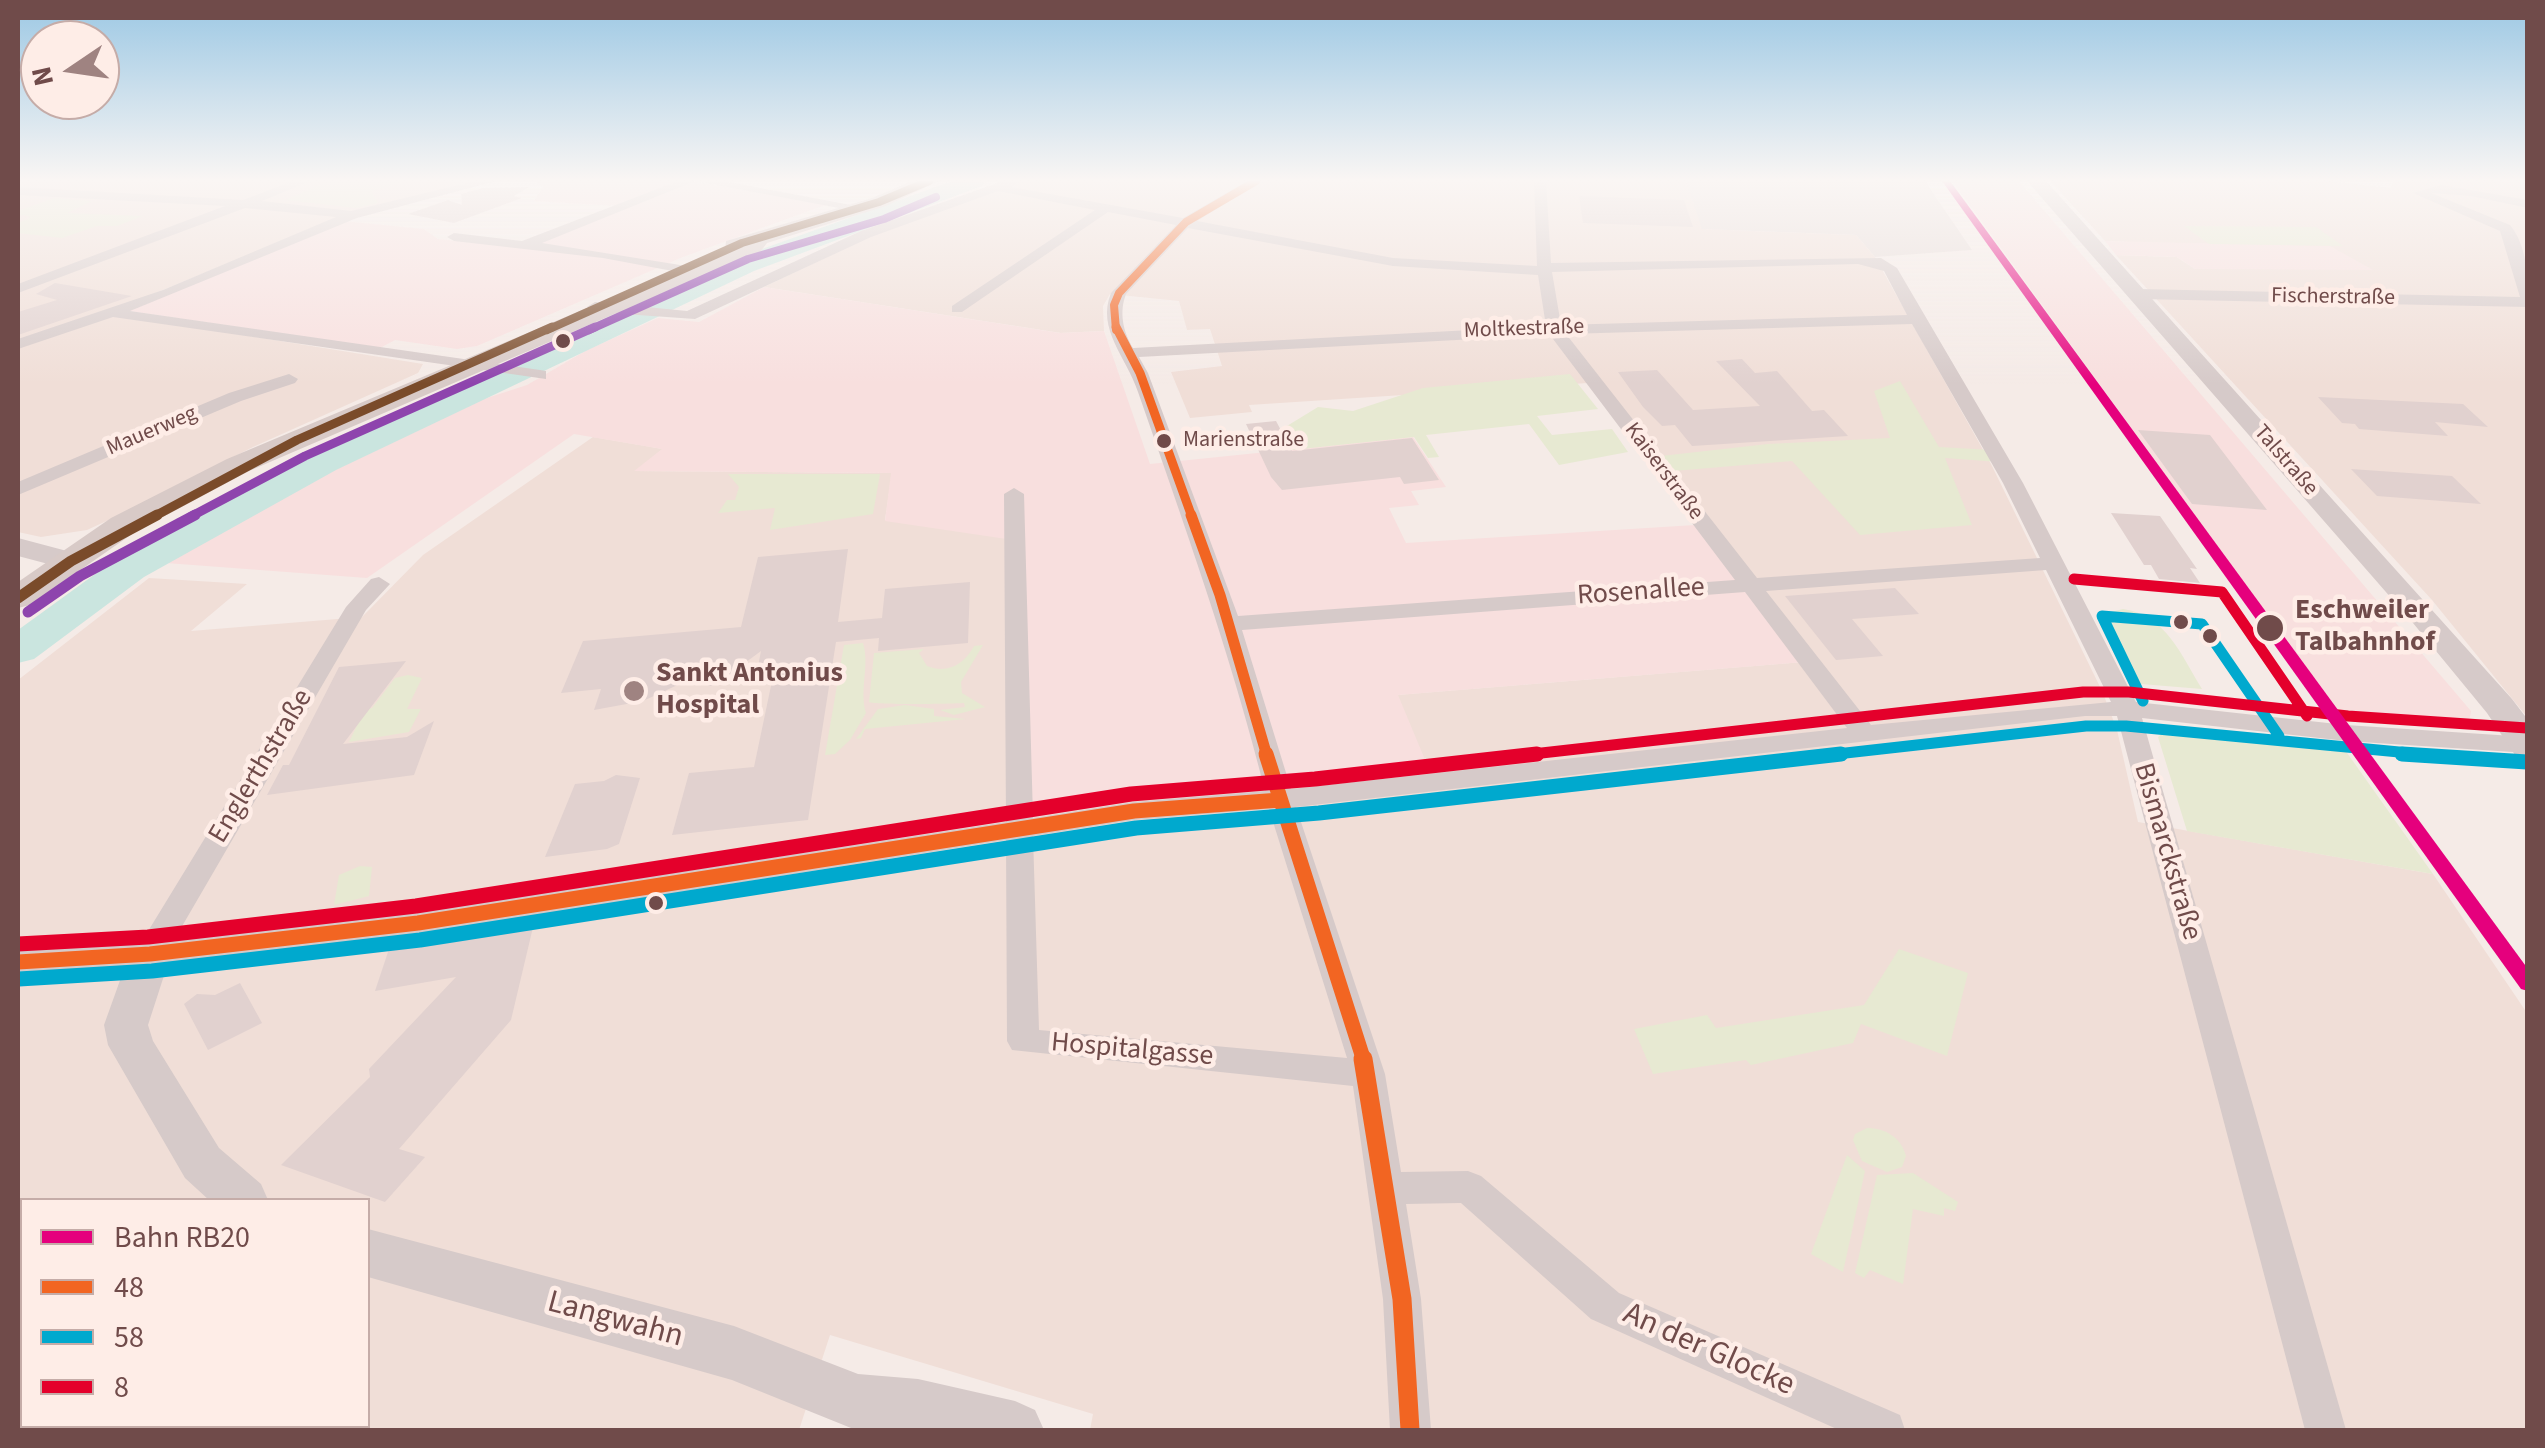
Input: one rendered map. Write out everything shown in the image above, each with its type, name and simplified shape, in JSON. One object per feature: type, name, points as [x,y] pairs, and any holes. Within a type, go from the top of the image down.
[{"type":"main road","points":[[18,598],[71,561],[252,467],[265,456],[608,309],[738,249]]},
{"type":"main road","name":"Talstraße","points":[[2097,249],[2445,639],[2527,746]]},
{"type":"main road","points":[[18,547],[71,561]]},
{"type":"main road","points":[[18,962],[150,954],[126,1025],[132,1045],[202,1163],[241,1198]]},
{"type":"main road","name":"Langwahn","points":[[370,1254],[734,1353],[871,1417],[918,1408],[1015,1430]]},
{"type":"street","points":[[18,289],[128,249]]},
{"type":"street","points":[[18,344],[114,313],[270,249]]},
{"type":"street","points":[[547,249],[688,270]]},
{"type":"street","points":[[608,309],[689,316],[835,249]]},
{"type":"street","points":[[957,309],[1046,249]]},
{"type":"street","points":[[1161,249],[1119,292],[1114,305],[1117,335],[1130,354],[1228,624],[1368,1074],[1402,1298],[1410,1430]]},
{"type":"street","points":[[1323,249],[1392,262],[1545,270]]},
{"type":"street","name":"Kaiserstraße","points":[[1544,249],[1554,329],[1864,733]]},
{"type":"street","points":[[2514,249],[2528,300]]},
{"type":"street","name":"Bismarckstraße","points":[[1545,270],[1882,262],[1890,268],[2054,563],[2127,709],[2326,1430]]},
{"type":"street","name":"Fischerstraße","points":[[2138,294],[2528,300]]},
{"type":"street","points":[[114,313],[540,375]]},
{"type":"street","name":"Moltkestraße","points":[[1130,354],[1554,329],[1918,319]]},
{"type":"street","name":"Mauerweg","points":[[18,489],[288,378]]},
{"type":"street","name":"Hospitalgasse","points":[[1014,494],[1023,1042],[1368,1074]]},
{"type":"street","name":"Rosenallee","points":[[1228,624],[2054,563]]},
{"type":"street","name":"Englerthstraße","points":[[150,954],[357,607],[379,584]]},
{"type":"street","points":[[150,954],[418,923],[1150,809],[1280,800],[2086,709],[2127,709],[2346,733],[2527,746]]},
{"type":"street","name":"An der Glocke","points":[[1388,1188],[1468,1187],[1546,1250],[1605,1306],[1885,1430]]},
{"type":"shaded area","points":[[18,249],[264,249],[107,313],[423,364],[418,373],[253,447],[87,530],[41,537],[18,532]]},
{"type":"shaded area","points":[[278,249],[706,249],[477,346],[457,349],[395,340],[380,348],[129,311]]},
{"type":"shaded area","points":[[844,249],[1868,249],[1991,464],[2103,693],[2117,730],[2138,822],[2433,874],[2527,1013],[2527,1430],[1090,1430],[1093,1414],[830,1335],[799,1430],[18,1430],[18,680],[149,578],[247,584],[191,631],[362,617],[423,555],[593,437],[663,449],[636,471],[892,473],[885,520],[1020,540],[1030,813],[1129,797],[1326,785],[1430,774],[1397,695],[1803,662],[1588,383],[1249,405],[1252,412],[1190,418],[1171,372],[1222,366],[1210,329],[1187,330],[1179,301],[1110,294],[1103,306],[1104,331],[1061,333],[764,287]]},
{"type":"shaded area","points":[[1868,249],[1972,250],[1875,257]]},
{"type":"shaded area","points":[[2001,249],[2077,249],[2471,711],[2469,722],[2452,727],[2343,719]]},
{"type":"shaded area","points":[[2111,249],[2335,249],[2373,270],[2195,269],[2177,257],[2116,255]]},
{"type":"shaded area","points":[[2212,249],[2527,249],[2527,717],[2432,600],[2116,255],[2177,257],[2195,269],[2371,268]]},
{"type":"shaded area","points":[[764,287],[1060,333],[1104,331],[1150,464],[1413,437],[1446,487],[1411,491],[1419,505],[1389,508],[1406,543],[1695,525],[1804,662],[1398,695],[1431,774],[1129,797],[1030,813],[1020,541],[885,521],[891,473],[634,471],[662,449],[574,434],[367,578],[166,563],[246,510],[484,399],[527,385],[587,350],[658,318],[699,322]]},
{"type":"green space","points":[[1570,374],[1598,409],[1537,416],[1552,435],[1612,429],[1628,452],[1559,465],[1529,424],[1426,435],[1439,457],[1428,458],[1414,437],[1264,453],[1258,440],[1285,437],[1282,429],[1318,407],[1353,411],[1423,388]]},
{"type":"green space","points":[[1900,381],[1939,447],[1992,450],[1999,462],[1945,458],[1972,525],[1860,535],[1792,461],[1662,472],[1652,457],[1768,444],[1890,438],[1874,391]]},
{"type":"green space","points":[[728,474],[880,474],[873,514],[770,530],[775,508],[718,513],[727,500],[735,500],[739,487]]},
{"type":"green space","points":[[101,570],[116,571],[18,646],[18,631]]},
{"type":"green space","points":[[2123,609],[2151,619],[2171,638],[2202,689],[2141,684],[2104,619],[2107,613]]},
{"type":"green space","points":[[863,643],[866,713],[850,740],[835,754],[825,755],[844,645]]},
{"type":"green space","points":[[983,645],[961,682],[962,693],[985,707],[954,715],[940,710],[965,707],[964,703],[869,702],[874,653],[924,649],[919,653],[927,666],[941,669],[954,666],[974,646]]},
{"type":"green space","points":[[395,678],[422,678],[407,709],[421,709],[409,732],[349,742],[365,709],[372,708]]},
{"type":"green space","points":[[905,705],[934,709],[934,716],[966,719],[865,729],[861,738],[856,739],[878,709]]},
{"type":"green space","points":[[2164,732],[2345,750],[2433,874],[2187,831],[2158,737]]},
{"type":"green space","points":[[360,866],[372,867],[369,896],[334,905],[339,875]]},
{"type":"green space","points":[[1899,949],[1968,973],[1947,1056],[1861,1024],[1853,1043],[1751,1065],[1746,1060],[1653,1074],[1634,1029],[1707,1015],[1716,1028],[1864,1005]]},
{"type":"green space","points":[[1867,1128],[1896,1139],[1906,1156],[1902,1167],[1887,1172],[1862,1161],[1853,1140],[1855,1134]]},
{"type":"green space","points":[[1847,1155],[1865,1171],[1843,1272],[1811,1254]]},
{"type":"green space","points":[[1913,1173],[1958,1202],[1955,1211],[1944,1208],[1944,1216],[1913,1209],[1903,1284],[1870,1270],[1864,1278],[1855,1273],[1877,1175]]},
{"type":"building","points":[[55,283],[132,296],[18,335],[18,312],[57,300],[36,294]]},
{"type":"building","points":[[1742,359],[1755,373],[1777,371],[1812,411],[1824,410],[1848,436],[1692,446],[1675,425],[1662,426],[1643,407],[1618,372],[1657,370],[1693,410],[1760,406],[1716,361]]},
{"type":"building","points":[[2318,397],[2463,404],[2488,427],[2435,422],[2448,436],[2359,429],[2355,424],[2342,423]]},
{"type":"building","points":[[1276,421],[1292,451],[1412,438],[1439,480],[1404,484],[1400,477],[1282,490],[1271,477],[1246,424]]},
{"type":"building","points":[[2138,430],[2210,435],[2267,510],[2192,504]]},
{"type":"building","points":[[2351,469],[2452,476],[2481,504],[2377,496]]},
{"type":"building","points":[[2111,513],[2160,516],[2197,569],[2190,568],[2200,583],[2159,579],[2151,565],[2144,565]]},
{"type":"building","name":"Sankt Antonius Hospital","points":[[848,549],[838,622],[882,618],[885,589],[970,582],[968,643],[878,651],[879,638],[836,642],[808,820],[672,835],[689,773],[754,767],[772,681],[755,682],[761,651],[715,685],[709,686],[703,680],[684,682],[643,701],[594,710],[601,689],[561,693],[583,641],[741,627],[758,557]]},
{"type":"building","points":[[1895,588],[1919,614],[1852,619],[1883,656],[1836,660],[1785,596]]},
{"type":"building","points":[[406,661],[343,744],[407,737],[434,721],[414,775],[267,795],[283,765],[289,765],[339,667]]},
{"type":"building","points":[[616,775],[640,778],[619,844],[545,857],[575,784],[604,781]]},
{"type":"building","points":[[534,923],[511,1020],[399,1149],[425,1157],[385,1202],[281,1165],[370,1077],[369,1069],[456,977],[375,991],[390,946]]},
{"type":"building","points":[[240,983],[262,1023],[208,1050],[184,1004],[197,994],[215,995]]},
{"type":"waterway","points":[[18,650],[130,568],[323,462],[744,265],[789,249]]},
{"type":"rail line","name":"RB20","points":[[1995,249],[2528,984]]},
{"type":"transit line","points":[[18,598],[71,561],[297,440],[729,249]]},
{"type":"transit line","points":[[28,612],[80,576],[305,456],[748,259],[783,249]]},
{"type":"transit line","name":"48","points":[[1161,249],[1119,293],[1114,305],[1117,335],[1140,373],[1220,595],[1291,841],[1368,1074],[1402,1299],[1410,1430]]},
{"type":"transit line","name":"8","points":[[2074,579],[2222,592],[2307,716]]},
{"type":"transit line","name":"58","points":[[2143,701],[2102,616],[2202,624],[2279,736]]},
{"type":"transit line","name":"8","points":[[18,944],[148,937],[416,906],[1131,794],[1315,779],[2083,692],[2129,692],[2348,716],[2527,728]]},
{"type":"transit line","name":"58","points":[[19,979],[152,971],[420,940],[1136,828],[1319,813],[2086,726],[2126,726],[2344,750],[2527,762]]},
{"type":"transit line","name":"48","points":[[18,962],[150,954],[418,923],[1134,811],[1280,800]]},
{"type":"place","name":"Marienstraße","points":[[1164,441]]},
{"type":"place","name":"Eschweiler Talbahnhof","points":[[2270,628]]},
{"type":"place","name":"Sankt Antonius Hospital","points":[[634,691]]}]
